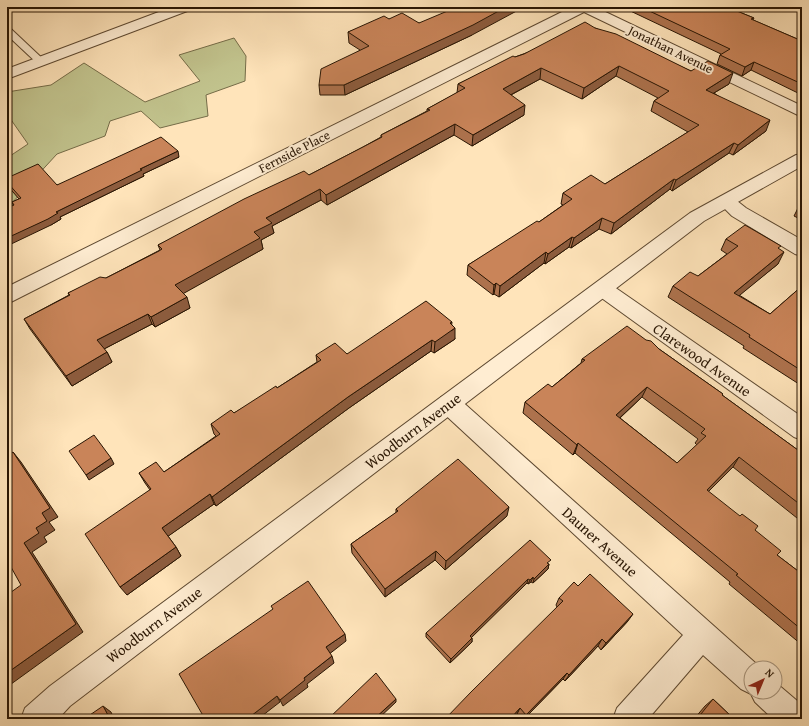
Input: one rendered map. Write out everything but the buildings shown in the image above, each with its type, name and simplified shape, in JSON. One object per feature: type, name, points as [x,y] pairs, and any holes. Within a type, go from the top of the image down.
[{"type":"street","points":[[7,74],[185,7]]},
{"type":"street","name":"Jonathan Avenue","points":[[583,7],[802,112]]},
{"type":"street","name":"Fernside Place","points":[[7,296],[583,7]]},
{"type":"street","name":"Woodburn Avenue","points":[[36,719],[60,696],[697,217],[802,159]]},
{"type":"street","points":[[726,201],[739,212],[802,249]]},
{"type":"street","name":"Clarewood Avenue","points":[[603,289],[802,430]]},
{"type":"street","name":"Dauner Avenue","points":[[449,404],[743,672]]},
{"type":"street","points":[[628,719],[702,635]]},
{"type":"street","points":[[774,700],[795,719]]},
{"type":"lane","points":[[7,30],[41,62]]},
{"type":"green space","points":[[234,38],[246,56],[245,81],[206,95],[208,116],[160,128],[141,111],[110,121],[105,136],[57,154],[11,204],[7,204],[7,158],[28,144],[7,114],[7,92],[51,85],[84,63],[145,102],[200,81],[179,55]]}]
